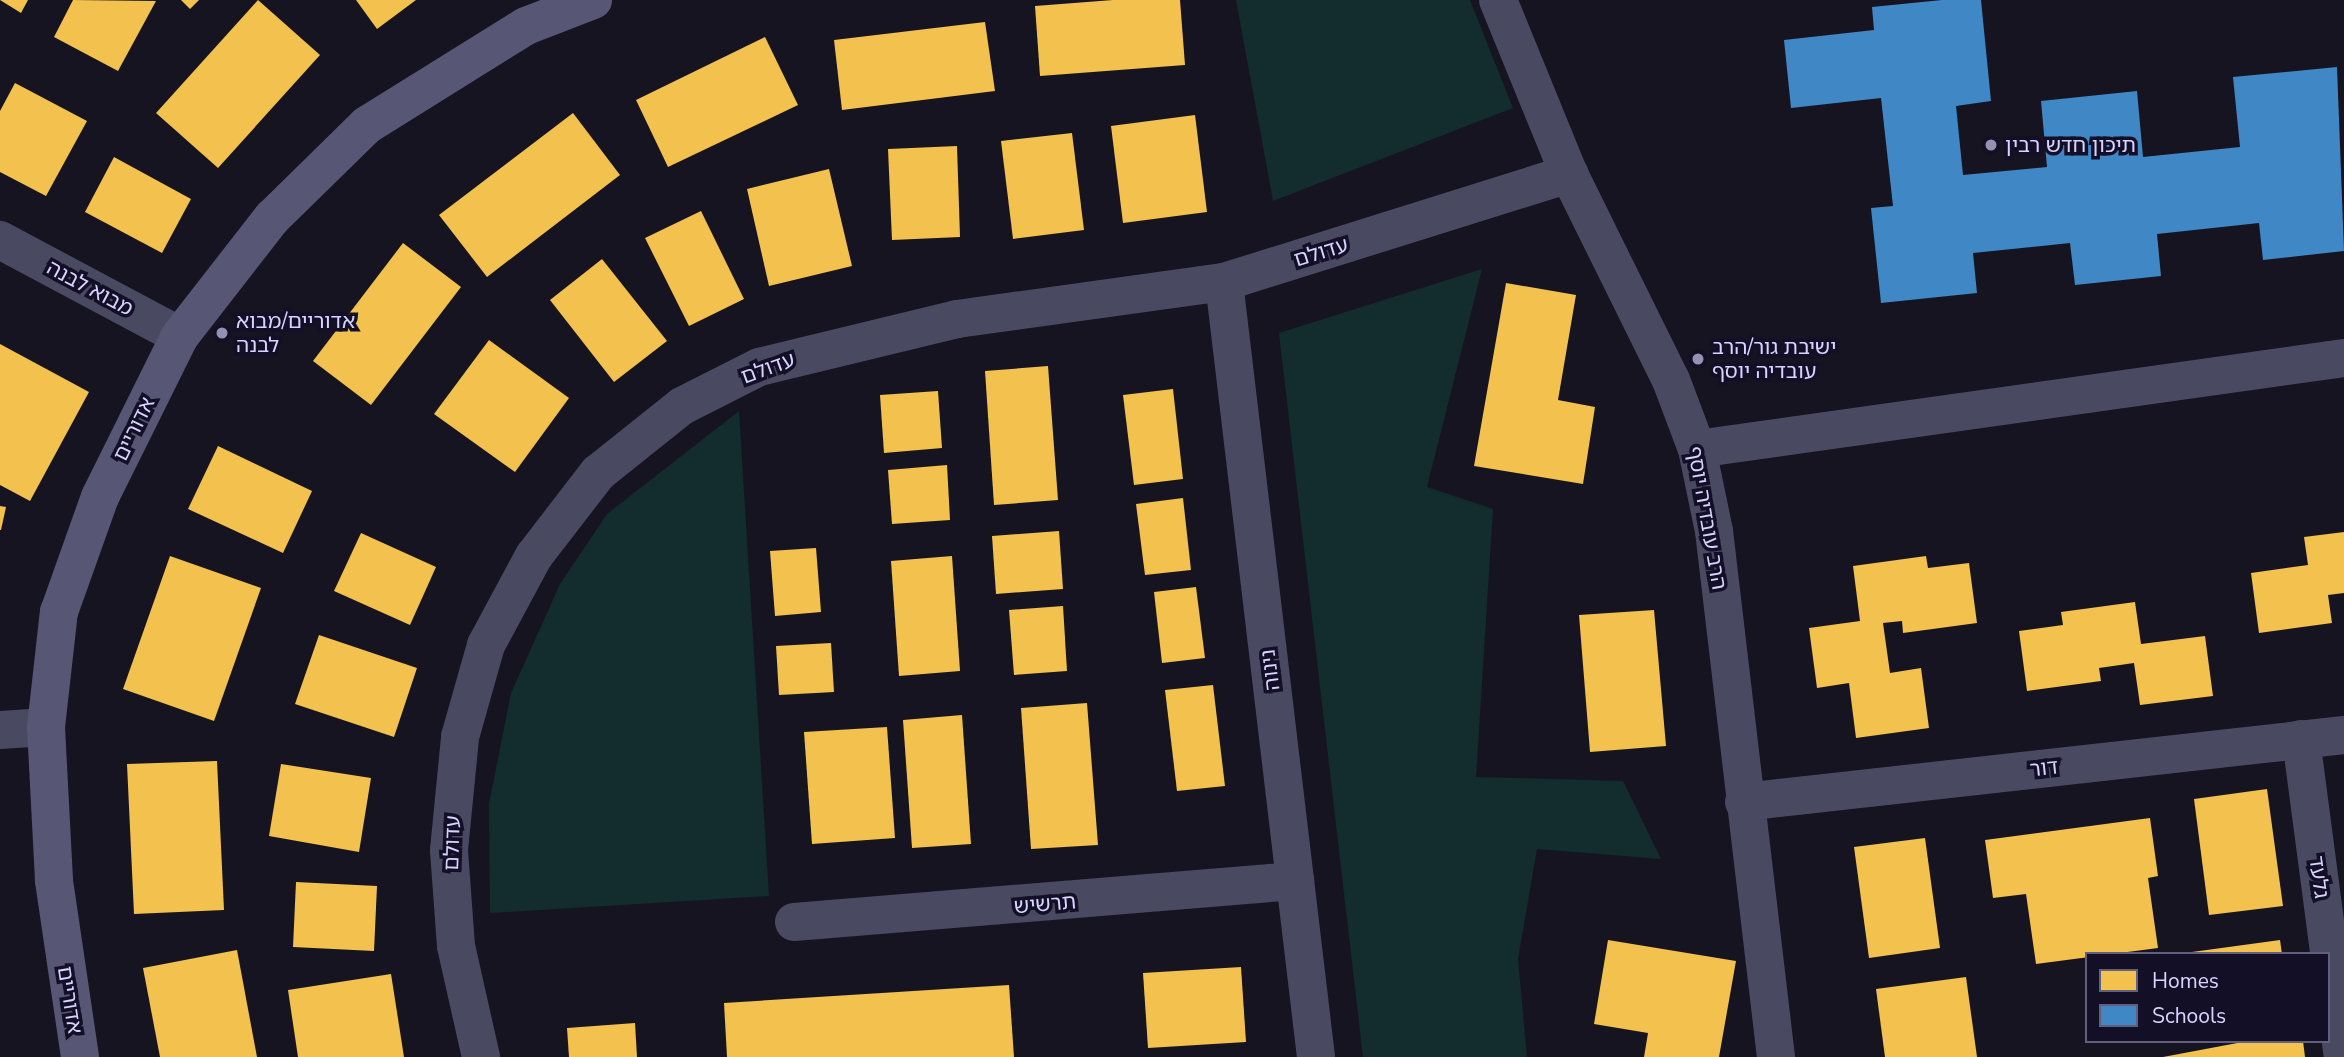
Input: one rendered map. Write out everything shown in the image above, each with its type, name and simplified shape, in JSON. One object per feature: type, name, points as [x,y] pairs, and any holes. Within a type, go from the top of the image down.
[{"type":"street","name":"אדוריים","points":[[80,1057],[54,880],[46,727],[59,612],[100,497],[180,336],[272,218],[367,125],[526,26],[593,0]]},
{"type":"street","name":"הרב עובדיה יוסף","points":[[1503,5],[1569,174],[1671,380],[1697,449],[1714,531],[1776,1057]]},
{"type":"street","name":"עדולם","points":[[481,1057],[456,946],[449,850],[460,737],[486,645],[534,556],[598,473],[682,406],[760,368],[957,319],[1224,282],[1569,174]]},
{"type":"street","name":"מבוא לבנה","points":[[0,240],[180,336]]},
{"type":"street","name":"נינוה","points":[[1224,282],[1316,1057]]},
{"type":"street","points":[[1697,449],[2344,358]]},
{"type":"street","points":[[0,730],[46,727]]},
{"type":"street","name":"דור","points":[[1744,802],[2344,735]]},
{"type":"street","name":"גלעד","points":[[2301,739],[2329,952]]},
{"type":"street","name":"תרשיש","points":[[794,922],[1295,881]]},
{"type":"street","name":"גלעד","points":[[2330,959],[2343,1057]]},
{"type":"green space","points":[[1236,0],[1470,0],[1513,108],[1273,201]]},
{"type":"green space","points":[[1482,269],[1427,487],[1493,509],[1476,777],[1623,781],[1661,859],[1537,849],[1518,959],[1527,1057],[1363,1057],[1279,333]]},
{"type":"green space","points":[[739,411],[769,896],[490,913],[489,804],[511,693],[560,584],[607,514]]},
{"type":"building: Homes","points":[[0,0],[28,0],[21,13]]},
{"type":"building: Homes","points":[[73,0],[156,1],[118,71],[54,37]]},
{"type":"building: Homes","points":[[181,0],[199,0],[190,9]]},
{"type":"building: Homes","points":[[258,0],[320,55],[218,168],[156,113]]},
{"type":"building: Homes","points":[[356,0],[416,0],[377,29]]},
{"type":"building: Homes","points":[[1113,0],[1180,0],[1185,65],[1040,76],[1035,6]]},
{"type":"building: Homes","points":[[985,22],[995,91],[842,110],[834,40]]},
{"type":"building: Homes","points":[[765,37],[798,105],[668,167],[636,100]]},
{"type":"building: Homes","points":[[15,83],[87,121],[46,196],[0,172],[0,111]]},
{"type":"building: Homes","points":[[573,113],[620,175],[487,277],[439,215]]},
{"type":"building: Homes","points":[[1195,115],[1207,212],[1123,223],[1111,126]]},
{"type":"building: Homes","points":[[1072,133],[1084,230],[1013,239],[1001,141]]},
{"type":"building: Homes","points":[[957,146],[960,237],[892,240],[888,149]]},
{"type":"building: Homes","points":[[114,157],[191,199],[162,253],[85,212]]},
{"type":"building: Homes","points":[[829,169],[852,266],[769,286],[747,189]]},
{"type":"building: Homes","points":[[701,211],[744,299],[689,326],[645,238]]},
{"type":"building: Homes","points":[[403,243],[461,287],[371,405],[313,361]]},
{"type":"building: Homes","points":[[602,259],[667,341],[614,382],[550,300]]},
{"type":"building: Homes","points":[[1506,283],[1576,295],[1558,400],[1595,407],[1583,484],[1474,466]]},
{"type":"building: Homes","points":[[489,340],[569,398],[515,472],[434,414]]},
{"type":"building: Homes","points":[[0,344],[89,392],[30,501],[0,485]]},
{"type":"building: Homes","points":[[1048,366],[1058,500],[994,505],[985,371]]},
{"type":"building: Homes","points":[[1173,389],[1183,479],[1134,485],[1123,395]]},
{"type":"building: Homes","points":[[938,391],[942,448],[884,453],[880,395]]},
{"type":"building: Homes","points":[[218,446],[312,491],[283,553],[188,509]]},
{"type":"building: Homes","points":[[947,465],[950,520],[892,524],[888,470]]},
{"type":"building: Homes","points":[[1183,498],[1191,570],[1145,575],[1136,504]]},
{"type":"building: Homes","points":[[0,506],[6,507],[1,530],[0,530]]},
{"type":"building: Homes","points":[[1059,531],[1063,589],[996,594],[992,536]]},
{"type":"building: Homes","points":[[2344,532],[2344,593],[2328,595],[2332,623],[2259,633],[2251,573],[2308,565],[2304,537]]},
{"type":"building: Homes","points":[[361,533],[436,567],[410,625],[334,591]]},
{"type":"building: Homes","points":[[816,548],[821,612],[775,616],[770,551]]},
{"type":"building: Homes","points":[[170,556],[261,588],[214,721],[123,689]]},
{"type":"building: Homes","points":[[952,556],[960,671],[899,676],[891,561]]},
{"type":"building: Homes","points":[[1926,556],[1928,568],[1969,563],[1977,623],[1903,633],[1902,621],[1883,623],[1890,673],[1921,668],[1929,728],[1856,738],[1849,683],[1817,688],[1809,628],[1860,621],[1853,566]]},
{"type":"building: Homes","points":[[1196,587],[1205,658],[1162,663],[1154,592]]},
{"type":"building: Homes","points":[[2135,602],[2141,644],[2205,636],[2213,696],[2140,705],[2134,663],[2099,668],[2101,681],[2027,691],[2019,631],[2063,625],[2061,612]]},
{"type":"building: Homes","points":[[1063,606],[1067,671],[1014,675],[1009,610]]},
{"type":"building: Homes","points":[[1654,610],[1666,746],[1590,752],[1579,615]]},
{"type":"building: Homes","points":[[319,635],[417,668],[394,737],[295,704]]},
{"type":"building: Homes","points":[[831,643],[834,692],[779,695],[776,646]]},
{"type":"building: Homes","points":[[1213,685],[1225,786],[1177,791],[1165,690]]},
{"type":"building: Homes","points":[[1087,703],[1098,845],[1031,849],[1021,708]]},
{"type":"building: Homes","points":[[962,715],[971,844],[912,848],[903,720]]},
{"type":"building: Homes","points":[[887,727],[895,838],[812,844],[804,732]]},
{"type":"building: Homes","points":[[217,761],[224,910],[134,914],[127,764]]},
{"type":"building: Homes","points":[[281,764],[371,778],[359,852],[269,836]]},
{"type":"building: Homes","points":[[2267,789],[2283,906],[2209,915],[2194,799]]},
{"type":"building: Homes","points":[[2150,818],[2158,876],[2148,878],[2158,948],[2128,952],[2085,952],[2085,958],[2036,964],[2026,894],[1993,898],[1985,840]]},
{"type":"building: Homes","points":[[1925,838],[1940,948],[1869,958],[1854,847]]},
{"type":"building: Homes","points":[[296,882],[377,886],[374,951],[293,947]]},
{"type":"building: Homes","points":[[1608,940],[1736,961],[1719,1057],[1644,1057],[1648,1033],[1594,1024]]},
{"type":"building: Homes","points":[[2280,940],[2282,952],[2192,952]]},
{"type":"building: Homes","points":[[237,950],[257,1057],[160,1057],[143,968]]},
{"type":"building: Homes","points":[[1241,967],[1246,1042],[1148,1048],[1143,973]]},
{"type":"building: Homes","points":[[391,974],[404,1057],[298,1057],[288,990]]},
{"type":"building: Homes","points":[[1966,977],[1977,1057],[1885,1057],[1876,989]]},
{"type":"building: Homes","points":[[1009,985],[1014,1057],[727,1057],[724,1003]]},
{"type":"building: Homes","points":[[635,1023],[637,1057],[569,1057],[567,1028]]},
{"type":"building: Homes","points":[[2237,1043],[2303,1043],[2305,1057],[2163,1057]]},
{"type":"building: Schools","points":[[1942,0],[1981,0],[1991,101],[1956,106],[1963,175],[2047,167],[2041,101],[2137,91],[2143,157],[2240,147],[2233,77],[2337,67],[2344,251],[2263,260],[2259,223],[2157,234],[2161,276],[2075,285],[2070,243],[1973,253],[1977,293],[1881,303],[1871,208],[1893,206],[1881,98],[1791,108],[1784,40],[1874,30],[1872,7]]},
{"type":"place","name":"תיכון חדש רבין","points":[[1991,145]]},
{"type":"place","name":"אדוריים/מבוא לבנה","points":[[222,333]]},
{"type":"place","name":"ישיבת גור/הרב עובדיה יוסף","points":[[1698,359]]}]
